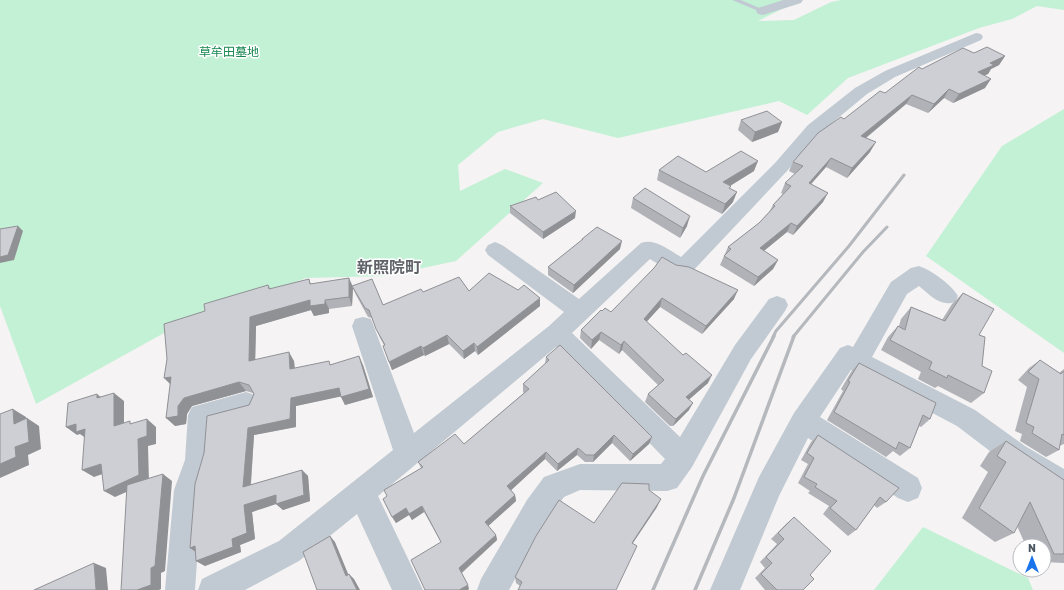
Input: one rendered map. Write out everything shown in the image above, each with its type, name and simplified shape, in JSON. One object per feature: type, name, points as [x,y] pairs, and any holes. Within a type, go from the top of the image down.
[{"type":"street","points":[[763,11],[796,0]]},
{"type":"street","points":[[212,590],[289,551],[557,333],[648,248],[683,268],[781,167],[814,129],[861,91],[890,74],[976,37]]},
{"type":"street","points":[[495,250],[579,311]]},
{"type":"street","points":[[857,361],[899,288],[911,278],[919,274],[947,296]]},
{"type":"street","points":[[492,590],[537,510],[554,487],[580,477],[667,478],[683,458],[743,352],[777,305]]},
{"type":"street","points":[[363,326],[408,455]]},
{"type":"street","points":[[557,333],[683,458]]},
{"type":"street","points":[[725,590],[769,487],[803,421],[848,355],[966,418],[1016,455],[1064,485]]},
{"type":"street","points":[[180,590],[188,490],[198,460],[201,415],[246,403]]},
{"type":"street","points":[[803,421],[908,488]]},
{"type":"street","points":[[361,492],[408,590]]},
{"type":"lane","points":[[735,0],[763,11]]},
{"type":"green space","name":"草牟田墓地","points":[[0,0],[800,0],[758,21],[794,20],[831,2],[841,0],[1064,0],[1064,10],[1037,6],[1012,19],[979,28],[848,78],[807,115],[779,101],[618,138],[543,119],[498,132],[458,165],[460,191],[505,169],[543,183],[456,261],[385,276],[306,278],[173,328],[36,404],[0,306]]},
{"type":"green space","points":[[1064,109],[1064,353],[926,256],[1002,146]]},
{"type":"green space","points":[[923,527],[1012,570],[1012,578],[1028,578],[1033,590],[874,590]]},
{"type":"building","points":[[987,47],[1005,56],[990,63],[994,65],[978,72],[991,79],[959,94],[949,89],[934,104],[912,95],[861,136],[876,142],[852,168],[831,158],[809,183],[828,193],[797,226],[791,223],[760,248],[778,260],[758,277],[724,256],[731,249],[728,247],[759,223],[791,186],[785,183],[803,166],[793,162],[818,133],[841,117],[844,119],[880,91],[885,93],[919,67],[922,69],[963,48],[974,53]]},
{"type":"building","points":[[767,111],[782,122],[755,132],[741,120]]},
{"type":"building","points":[[741,151],[758,161],[723,182],[731,186],[729,188],[737,192],[725,204],[659,170],[678,156],[706,172]]},
{"type":"building","points":[[645,188],[690,216],[683,228],[633,198]]},
{"type":"building","points":[[556,192],[576,211],[543,232],[510,206],[536,197],[538,200]]},
{"type":"building","points":[[18,226],[8,255],[0,257],[0,229]]},
{"type":"building","points":[[597,227],[622,241],[574,285],[548,267],[583,239]]},
{"type":"building","points":[[662,257],[676,265],[689,267],[738,290],[706,326],[662,298],[644,319],[683,355],[686,353],[712,375],[686,397],[693,403],[676,419],[648,394],[664,380],[624,341],[621,345],[601,332],[592,340],[581,330],[601,310],[602,311],[605,308],[611,312],[654,268]]},
{"type":"building","points":[[489,273],[518,290],[524,285],[540,298],[477,347],[474,343],[463,351],[447,335],[423,348],[421,346],[389,362],[383,346],[385,345],[376,329],[369,310],[365,308],[352,286],[372,279],[383,305],[421,289],[423,292],[459,277],[469,291]]},
{"type":"building","points":[[349,278],[349,297],[325,300],[325,304],[310,306],[310,300],[250,317],[249,361],[289,352],[290,369],[329,361],[330,365],[359,356],[369,389],[341,397],[339,388],[291,398],[290,419],[248,428],[243,487],[302,470],[304,495],[276,504],[276,495],[244,505],[247,533],[232,539],[233,547],[196,561],[195,546],[190,548],[195,484],[204,453],[207,416],[249,405],[254,394],[249,385],[239,382],[184,398],[178,406],[178,416],[166,418],[171,377],[164,378],[167,359],[164,324],[205,311],[204,304],[268,285],[269,289],[309,279],[310,284]]},
{"type":"building","points":[[963,293],[994,309],[979,335],[985,337],[982,366],[992,371],[984,393],[948,375],[947,378],[929,369],[932,362],[890,340],[898,326],[905,330],[911,307],[945,321]]},
{"type":"building","points":[[560,345],[652,437],[633,454],[614,435],[594,455],[586,455],[578,448],[558,464],[546,452],[507,486],[515,495],[485,522],[496,535],[459,568],[468,585],[459,590],[425,590],[411,560],[441,542],[422,506],[409,514],[406,508],[392,517],[383,499],[387,496],[384,490],[423,467],[418,462],[455,434],[464,444],[529,389],[523,384],[549,360],[546,357]]},
{"type":"building","points":[[1040,360],[1061,374],[1064,371],[1064,435],[1062,434],[1059,450],[1032,433],[1034,427],[1026,423],[1039,379],[1028,372]]},
{"type":"building","points":[[859,363],[936,403],[930,419],[923,415],[910,448],[899,442],[896,449],[834,412],[850,382],[848,381]]},
{"type":"building","points":[[114,393],[114,426],[130,421],[130,424],[147,419],[147,436],[138,439],[139,475],[104,491],[101,464],[82,470],[85,429],[76,432],[76,424],[66,427],[68,403],[97,394],[97,398]]},
{"type":"building","points":[[13,409],[14,424],[27,418],[29,442],[15,447],[16,457],[0,464],[0,414]]},
{"type":"building","points":[[818,435],[899,488],[886,502],[880,497],[856,530],[830,508],[837,501],[815,487],[817,484],[804,477],[814,458],[807,453]]},
{"type":"building","points":[[1006,441],[1064,480],[1064,554],[1054,554],[1052,550],[1052,538],[1047,538],[1030,502],[1014,533],[979,508],[1006,462],[997,456]]},
{"type":"building","points":[[163,474],[155,566],[151,568],[151,585],[137,590],[121,590],[127,485]]},
{"type":"building","points":[[622,483],[649,484],[649,490],[661,499],[632,543],[637,546],[616,590],[518,590],[522,582],[515,577],[536,536],[559,500],[594,523]]},
{"type":"building","points":[[794,517],[831,551],[810,575],[814,579],[803,590],[777,590],[761,574],[772,563],[766,557],[784,539],[778,533]]},
{"type":"building","points":[[330,536],[346,576],[349,574],[357,590],[317,590],[303,552]]},
{"type":"building","points":[[94,563],[96,590],[34,590]]},
{"type":"railway","points":[[773,337],[776,331],[849,246],[904,175]]},
{"type":"railway","points":[[793,337],[863,252],[887,227]]},
{"type":"railway","points":[[653,590],[703,476],[774,336]]},
{"type":"railway","points":[[695,590],[734,498],[794,336]]},
{"type":"district","name":"新照院町","points":[[389,267]]}]
